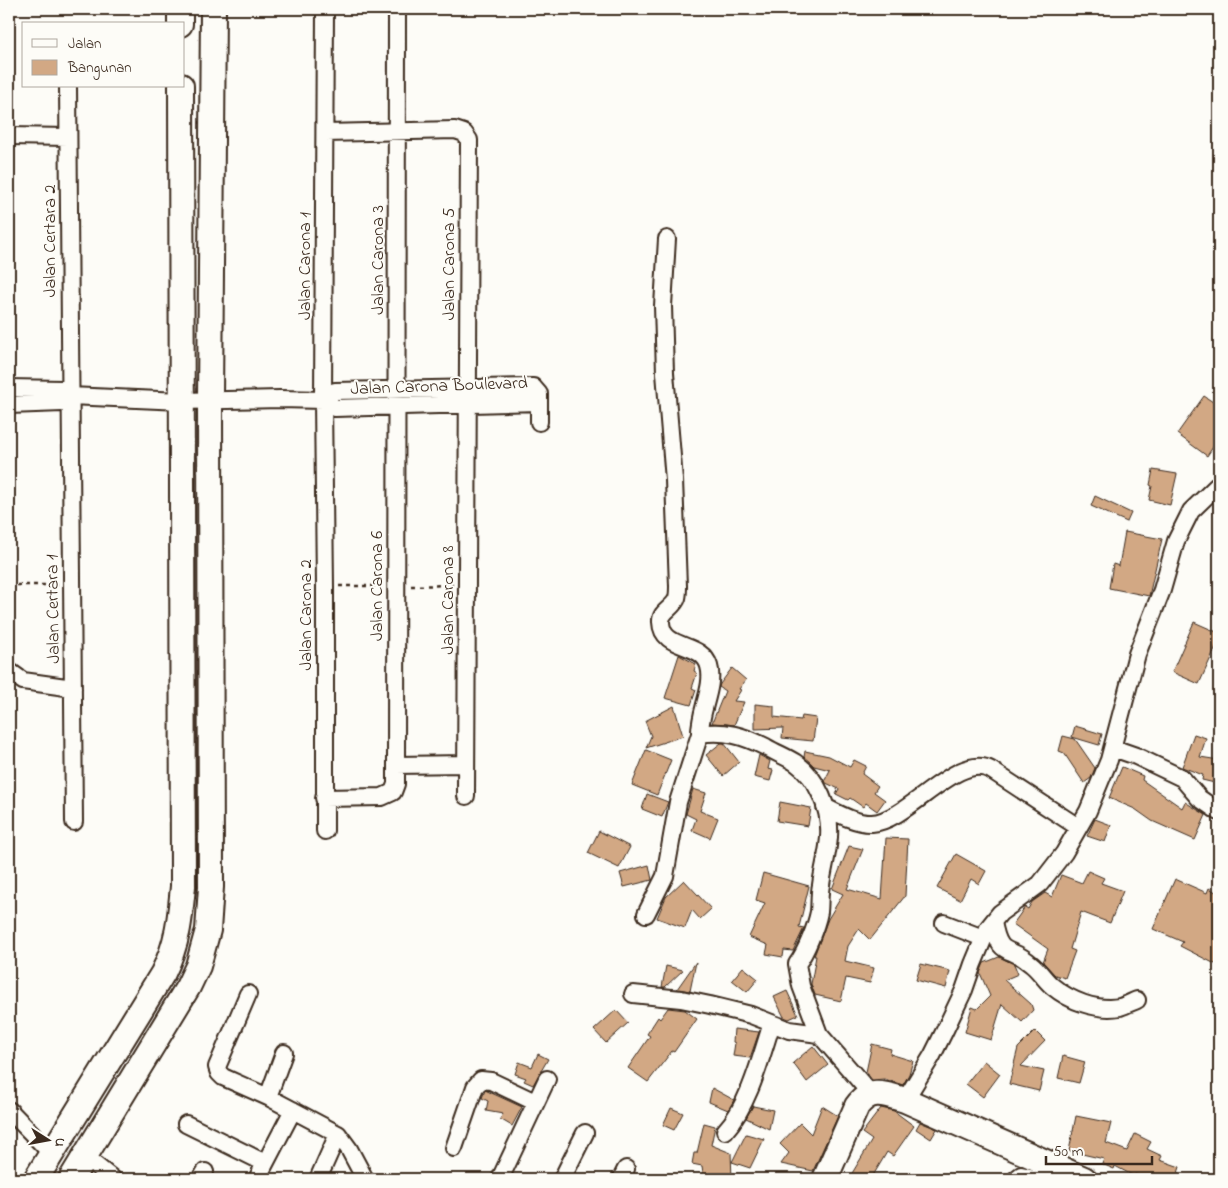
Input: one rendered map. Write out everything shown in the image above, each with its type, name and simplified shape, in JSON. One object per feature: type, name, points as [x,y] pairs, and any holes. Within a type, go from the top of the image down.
[{"type":"street","points":[[180,9],[180,22]]},
{"type":"street","points":[[71,1179],[188,987],[198,966],[208,930],[211,887],[210,400],[213,9]]},
{"type":"street","name":"Jalan Carona 1","points":[[323,400],[325,9]]},
{"type":"street","name":"Jalan Carona 3","points":[[396,407],[397,9]]},
{"type":"street","name":"Jalan Certara 2","points":[[68,88],[70,396]]},
{"type":"street","points":[[36,1179],[163,973],[171,956],[179,926],[183,886],[180,88]]},
{"type":"street","name":"Jalan Carona 5","points":[[398,131],[455,130],[464,133],[469,140],[468,396]]},
{"type":"street","points":[[325,132],[398,131]]},
{"type":"street","points":[[9,136],[68,137]]},
{"type":"street","points":[[646,914],[665,876],[678,802],[700,734],[700,724],[710,676],[709,664],[700,652],[675,643],[668,638],[662,629],[660,621],[664,613],[673,605],[677,598],[678,586],[674,480],[665,373],[663,306],[667,239]]},
{"type":"street","name":"Jalan Carona Boulevard","points":[[70,396],[181,402],[280,399],[323,400],[335,408],[396,407],[533,387],[539,394],[540,422]]},
{"type":"street","points":[[9,388],[62,388],[70,396],[62,403],[9,405]]},
{"type":"street","name":"Jalan Carona Boulevard","points":[[323,400],[335,391],[396,390],[468,396]]},
{"type":"street","name":"Jalan Certara 1","points":[[70,396],[74,822]]},
{"type":"street","name":"Jalan Carona 8","points":[[466,796],[468,396]]},
{"type":"street","name":"Jalan Carona 2","points":[[323,400],[325,831]]},
{"type":"street","name":"Jalan Carona 6","points":[[324,798],[382,797],[393,792],[396,784],[396,407]]},
{"type":"street","points":[[905,1100],[928,1063],[944,1032],[964,990],[983,938],[1000,913],[1040,884],[1064,853],[1103,778],[1113,748],[1137,654],[1162,590],[1176,541],[1191,511],[1219,484]]},
{"type":"street","points":[[9,671],[23,681],[73,688]]},
{"type":"street","points":[[700,734],[723,732],[748,739],[798,764],[815,783],[829,819],[829,837],[820,887],[819,914],[804,955],[797,964],[801,986],[819,1034],[871,1094]]},
{"type":"street","points":[[1113,748],[1136,756],[1182,778],[1199,798],[1219,812]]},
{"type":"street","points":[[396,766],[466,764]]},
{"type":"street","points":[[825,807],[862,822],[882,822],[946,780],[967,768],[978,766],[991,770],[1078,827]]},
{"type":"street","points":[[944,922],[983,938]]},
{"type":"street","points":[[993,922],[998,941],[1002,947],[1030,962],[1052,986],[1072,998],[1091,1006],[1107,1008],[1121,1006],[1137,1000]]},
{"type":"street","points":[[248,994],[217,1067],[219,1073],[223,1077],[268,1097],[338,1134],[349,1149],[365,1179]]},
{"type":"street","points":[[633,994],[682,999],[720,1007],[789,1030],[819,1034]]},
{"type":"street","points":[[724,1131],[734,1121],[754,1079],[772,1023]]},
{"type":"street","points":[[268,1097],[284,1053]]},
{"type":"street","points":[[500,1179],[546,1079]]},
{"type":"street","points":[[454,1148],[475,1087],[481,1080],[491,1081],[535,1102]]},
{"type":"street","points":[[825,1179],[857,1106],[864,1098],[871,1094],[881,1093],[905,1100],[1084,1179]]},
{"type":"street","points":[[9,1110],[52,1154]]},
{"type":"street","points":[[257,1179],[293,1110]]},
{"type":"street","points":[[186,1124],[265,1163]]},
{"type":"street","points":[[562,1179],[585,1133]]},
{"type":"street","points":[[318,1179],[338,1134]]},
{"type":"street","points":[[84,1156],[113,1179]]},
{"type":"street","points":[[1018,1177],[1038,1179]]},
{"type":"path","points":[[9,585],[72,586]]},
{"type":"building","points":[[1204,396],[1219,406],[1219,438],[1207,456],[1177,434]]},
{"type":"building","points":[[1153,470],[1177,474],[1170,505],[1149,500]]},
{"type":"building","points":[[1095,496],[1131,513],[1127,522],[1091,506]]},
{"type":"building","points":[[1125,532],[1162,539],[1149,596],[1109,588],[1113,564],[1119,566]]},
{"type":"building","points":[[1194,622],[1219,633],[1219,640],[1199,684],[1172,672]]},
{"type":"building","points":[[679,655],[696,664],[694,671],[697,673],[692,688],[696,690],[691,705],[665,698]]},
{"type":"building","points":[[732,668],[746,680],[739,689],[741,690],[734,701],[744,702],[734,725],[712,723],[725,691],[719,687],[720,684]]},
{"type":"building","points":[[755,704],[774,706],[774,717],[801,720],[802,716],[816,718],[813,741],[782,738],[783,728],[755,729]]},
{"type":"building","points":[[674,706],[683,736],[646,748],[651,736],[645,721]]},
{"type":"building","points":[[1075,726],[1102,734],[1099,745],[1072,737]]},
{"type":"building","points":[[1194,734],[1206,738],[1200,757],[1219,760],[1219,784],[1202,780],[1203,775],[1182,767]]},
{"type":"building","points":[[1063,736],[1075,739],[1095,768],[1091,778],[1084,783],[1064,753],[1059,751]]},
{"type":"building","points":[[721,743],[724,743],[739,762],[723,776],[706,755]]},
{"type":"building","points":[[646,750],[671,760],[657,795],[632,785]]},
{"type":"building","points":[[805,751],[829,756],[850,767],[854,760],[866,766],[862,774],[878,786],[874,792],[885,800],[877,811],[866,803],[863,807],[850,798],[848,800],[836,794],[839,789],[826,783],[825,780],[830,770],[814,766],[804,757]]},
{"type":"building","points":[[759,755],[770,761],[768,769],[773,770],[770,781],[754,777]]},
{"type":"building","points":[[1122,767],[1143,776],[1142,780],[1182,808],[1185,802],[1206,815],[1195,840],[1152,821],[1135,809],[1109,798]]},
{"type":"building","points":[[693,789],[706,793],[700,811],[718,818],[710,838],[692,830],[696,819],[686,814]]},
{"type":"building","points":[[647,794],[668,802],[662,817],[642,809]]},
{"type":"building","points":[[780,802],[811,808],[808,826],[777,821]]},
{"type":"building","points":[[1095,819],[1111,825],[1105,842],[1087,836]]},
{"type":"building","points":[[599,831],[630,847],[619,868],[588,853]]},
{"type":"building","points":[[886,838],[908,839],[905,896],[870,940],[859,929],[848,946],[845,961],[874,968],[870,983],[846,978],[841,1001],[815,995],[811,984],[816,956],[814,956],[828,919],[843,894],[832,889],[849,846],[863,849],[847,889],[882,899]]},
{"type":"building","points":[[956,854],[986,871],[979,884],[971,879],[960,900],[937,888]]},
{"type":"building","points":[[649,865],[652,880],[624,887],[620,873]]},
{"type":"building","points":[[1088,871],[1104,878],[1101,883],[1123,891],[1110,923],[1081,912],[1070,949],[1075,951],[1065,978],[1055,975],[1043,962],[1048,949],[1013,924],[1025,907],[1028,909],[1032,902],[1045,893],[1052,897],[1061,875],[1082,883]]},
{"type":"building","points":[[763,873],[809,886],[799,927],[804,928],[793,951],[784,950],[783,957],[766,954],[768,945],[749,937],[765,903],[756,900]]},
{"type":"building","points":[[1175,879],[1207,893],[1209,888],[1219,894],[1219,966],[1180,946],[1183,942],[1153,929]]},
{"type":"building","points":[[684,880],[711,909],[700,919],[692,910],[685,928],[657,918],[666,897]]},
{"type":"building","points":[[999,957],[1014,964],[1018,974],[1004,980],[1031,1004],[1033,1010],[1022,1022],[1002,1004],[991,1040],[965,1032],[972,1007],[977,1009],[990,996],[980,973],[984,963]]},
{"type":"building","points":[[696,962],[690,991],[677,989]]},
{"type":"building","points":[[921,964],[950,971],[946,988],[916,980]]},
{"type":"building","points":[[666,966],[683,970],[665,987],[662,987]]},
{"type":"building","points":[[743,967],[758,979],[747,992],[732,980]]},
{"type":"building","points":[[787,991],[798,1015],[789,1019],[784,1017],[774,997]]},
{"type":"building","points":[[668,1008],[685,1010],[697,1019],[674,1052],[672,1051],[648,1082],[628,1068],[650,1036],[647,1034],[658,1017],[660,1019]]},
{"type":"building","points":[[616,1010],[628,1023],[606,1043],[594,1030]]},
{"type":"building","points":[[734,1029],[759,1032],[750,1058],[733,1056],[735,1043],[733,1042]]},
{"type":"building","points":[[1035,1031],[1045,1041],[1021,1066],[1044,1071],[1039,1091],[1009,1084],[1018,1048]]},
{"type":"building","points":[[872,1044],[891,1049],[890,1054],[913,1061],[903,1085],[884,1079],[872,1080],[866,1072]]},
{"type":"building","points":[[813,1046],[828,1065],[807,1082],[793,1063]]},
{"type":"building","points":[[538,1054],[548,1059],[533,1085],[524,1081],[526,1078],[515,1074],[519,1062],[532,1067]]},
{"type":"building","points":[[1063,1056],[1085,1062],[1079,1083],[1058,1078]]},
{"type":"building","points":[[984,1061],[1000,1074],[983,1097],[966,1084]]},
{"type":"building","points":[[712,1088],[734,1100],[728,1110],[709,1102]]},
{"type":"building","points":[[485,1090],[522,1107],[512,1126],[500,1119],[503,1114],[486,1111],[488,1101],[482,1098]]},
{"type":"building","points":[[753,1106],[773,1110],[769,1129],[746,1118]]},
{"type":"building","points":[[822,1106],[838,1116],[813,1171],[781,1164],[789,1153],[780,1144],[800,1123],[811,1134]]},
{"type":"building","points":[[671,1108],[683,1113],[674,1130],[663,1125]]},
{"type":"building","points":[[881,1108],[894,1111],[914,1126],[893,1156],[887,1152],[871,1179],[859,1179],[851,1175],[872,1140],[862,1133]]},
{"type":"building","points":[[1076,1116],[1111,1123],[1106,1143],[1127,1151],[1135,1134],[1151,1142],[1147,1149],[1162,1156],[1160,1160],[1180,1167],[1176,1179],[1146,1179],[1135,1174],[1134,1176],[1115,1166],[1114,1169],[1102,1164],[1104,1159],[1069,1151]]},
{"type":"building","points":[[920,1122],[937,1129],[931,1139],[916,1129]]},
{"type":"building","points":[[704,1123],[715,1126],[711,1145],[731,1153],[732,1179],[704,1179],[702,1166],[692,1164],[694,1153],[697,1153]]},
{"type":"building","points":[[746,1134],[764,1139],[750,1168],[732,1162]]}]
